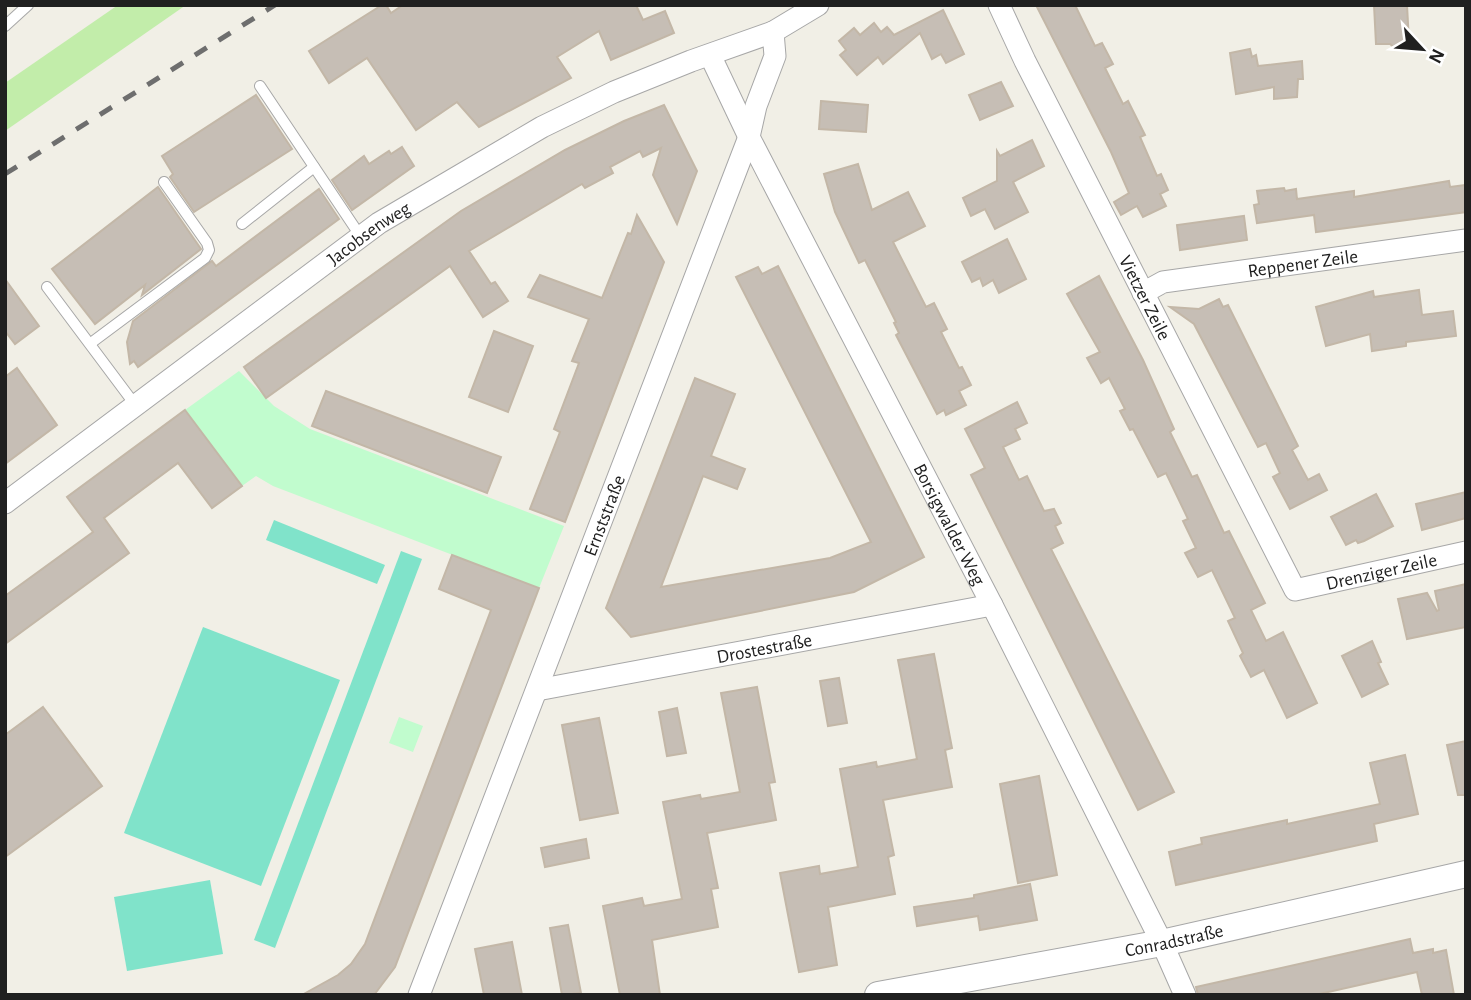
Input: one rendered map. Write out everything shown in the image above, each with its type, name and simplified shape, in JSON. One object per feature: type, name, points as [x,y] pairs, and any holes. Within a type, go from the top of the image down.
[{"type":"street","name":"Jacobsenweg","points":[[5,503],[379,223],[542,127],[614,92],[773,32],[818,5]]},
{"type":"street","name":"Vietzer Zeile","points":[[999,5],[1295,590]]},
{"type":"street","name":"Ernststraße","points":[[419,995],[749,137],[756,106],[775,56],[773,32]]},
{"type":"street","name":"Borsigwalder Weg","points":[[710,55],[749,137],[992,606],[1162,943],[1185,995]]},
{"type":"street","name":"Reppener Zeile","points":[[1143,293],[1163,282],[1466,240]]},
{"type":"street","name":"Drenziger Zeile","points":[[1295,590],[1466,552]]},
{"type":"street","name":"Drostestraße","points":[[537,690],[992,606]]},
{"type":"street","name":"Conradstraße","points":[[878,995],[1162,943],[1466,874]]},
{"type":"lane","points":[[5,26],[28,5]]},
{"type":"lane","points":[[260,86],[361,237]]},
{"type":"lane","points":[[242,224],[314,167]]},
{"type":"lane","points":[[91,343],[205,258],[209,250],[207,243],[164,182]]},
{"type":"lane","points":[[47,287],[136,407]]},
{"type":"green space","points":[[118,5],[186,5],[5,131],[5,83]]},
{"type":"green space","points":[[239,371],[274,406],[310,429],[564,526],[539,588],[273,486],[256,476],[242,486],[185,410]]},
{"type":"green space","points":[[274,520],[385,565],[377,584],[266,540]]},
{"type":"green space","points":[[401,551],[422,559],[275,948],[254,940]]},
{"type":"green space","points":[[203,627],[340,680],[261,886],[124,833]]},
{"type":"green space","points":[[399,717],[423,726],[413,752],[389,743]]},
{"type":"green space","points":[[210,880],[223,954],[127,971],[114,897]]},
{"type":"building","points":[[386,5],[391,13],[403,5],[636,5],[643,20],[665,11],[674,33],[611,60],[599,31],[557,57],[571,78],[479,127],[457,102],[416,130],[367,58],[329,83],[309,51]]},
{"type":"building","points":[[1036,5],[1075,5],[1095,46],[1102,43],[1113,64],[1105,68],[1123,104],[1128,101],[1145,135],[1140,137],[1157,176],[1161,174],[1168,190],[1160,194],[1166,206],[1143,217],[1137,206],[1121,215],[1114,202],[1129,193]]},
{"type":"building","points":[[1374,5],[1407,5],[1409,42],[1402,43],[1396,49],[1390,44],[1376,44]]},
{"type":"building","points":[[943,10],[964,54],[946,63],[941,54],[932,59],[920,33],[883,64],[878,57],[857,75],[840,55],[846,50],[839,41],[854,28],[860,35],[874,23],[881,32],[887,27],[894,35]]},
{"type":"building","points":[[1250,49],[1252,57],[1256,55],[1258,66],[1302,61],[1303,79],[1298,79],[1297,97],[1274,99],[1274,87],[1236,94],[1230,53]]},
{"type":"building","points":[[1001,82],[1013,106],[980,120],[969,95]]},
{"type":"building","points":[[256,95],[292,149],[194,212],[170,177],[173,174],[162,156]]},
{"type":"building","points":[[821,101],[868,105],[866,132],[819,129]]},
{"type":"building","points":[[664,105],[697,171],[677,224],[653,175],[661,148],[643,157],[640,151],[610,167],[613,173],[585,188],[582,184],[469,251],[491,284],[495,282],[508,301],[483,317],[450,266],[266,398],[244,367],[461,211],[565,150]]},
{"type":"building","points":[[1032,140],[1044,166],[1013,182],[1028,212],[995,229],[985,209],[971,216],[963,198],[997,181],[997,151],[1000,156]]},
{"type":"building","points":[[402,147],[414,166],[352,210],[332,180],[364,156],[369,164],[389,151],[391,154]]},
{"type":"building","points":[[858,164],[872,210],[908,192],[925,226],[893,242],[926,307],[934,303],[947,329],[941,332],[971,385],[959,391],[966,405],[946,415],[944,410],[937,414],[896,335],[899,333],[894,323],[896,322],[865,260],[859,263],[835,212],[824,174]]},
{"type":"building","points":[[1449,181],[1450,187],[1466,185],[1466,212],[1316,232],[1314,215],[1257,223],[1254,205],[1259,204],[1257,191],[1296,189],[1297,199],[1354,191],[1354,197]]},
{"type":"building","points":[[158,187],[201,249],[142,295],[145,285],[95,324],[52,269]]},
{"type":"building","points":[[319,189],[339,219],[138,367],[134,361],[130,364],[127,342],[133,321],[212,261],[216,266]]},
{"type":"building","points":[[637,215],[664,262],[565,522],[530,509],[560,432],[554,429],[579,363],[572,361],[589,319],[528,297],[540,275],[602,298]]},
{"type":"building","points":[[1244,216],[1247,240],[1180,250],[1177,225]]},
{"type":"building","points":[[1007,239],[1026,279],[999,293],[993,280],[983,286],[980,278],[972,282],[962,262]]},
{"type":"building","points":[[778,266],[924,557],[854,592],[631,637],[606,608],[695,378],[735,394],[711,456],[745,469],[737,489],[703,476],[661,587],[830,558],[871,542],[736,277],[758,267],[762,274]]},
{"type":"building","points":[[1099,276],[1143,360],[1174,429],[1170,432],[1192,477],[1197,475],[1224,533],[1229,531],[1265,603],[1251,610],[1266,641],[1283,632],[1317,703],[1287,718],[1264,670],[1251,677],[1240,656],[1243,653],[1228,621],[1235,618],[1212,570],[1198,577],[1185,553],[1196,548],[1183,521],[1188,519],[1166,473],[1158,477],[1133,429],[1130,430],[1120,411],[1125,409],[1109,378],[1101,383],[1087,358],[1100,352],[1067,294]]},
{"type":"building","points":[[5,279],[39,326],[15,344],[5,331]]},
{"type":"building","points":[[1419,290],[1422,315],[1453,311],[1456,336],[1406,342],[1406,346],[1372,351],[1370,334],[1326,346],[1316,307],[1373,291],[1374,297]]},
{"type":"building","points":[[1219,299],[1223,307],[1228,305],[1298,446],[1292,450],[1308,480],[1319,474],[1327,490],[1290,509],[1273,477],[1280,473],[1266,443],[1258,447],[1194,324],[1170,307],[1199,309]]},
{"type":"building","points":[[494,331],[533,346],[508,412],[469,397]]},
{"type":"building","points":[[17,368],[57,425],[5,464],[5,377]]},
{"type":"building","points":[[326,391],[501,457],[487,493],[312,426]]},
{"type":"building","points":[[1017,402],[1027,423],[1015,429],[1020,439],[1003,447],[1019,480],[1027,476],[1044,511],[1054,509],[1061,523],[1055,526],[1063,543],[1051,549],[1174,792],[1138,810],[971,475],[985,468],[965,429]]},
{"type":"building","points":[[185,410],[242,486],[212,508],[178,463],[104,518],[129,553],[5,644],[5,596],[93,532],[67,497]]},
{"type":"building","points":[[1466,492],[1466,518],[1422,530],[1416,504]]},
{"type":"building","points":[[1376,494],[1393,526],[1364,541],[1358,543],[1356,540],[1346,545],[1331,517]]},
{"type":"building","points":[[452,555],[539,588],[395,967],[374,995],[302,995],[338,975],[351,964],[365,944],[491,610],[439,589]]},
{"type":"building","points":[[1466,584],[1466,627],[1407,639],[1398,599],[1427,593],[1437,611],[1435,591]]},
{"type":"building","points":[[1372,641],[1388,684],[1362,697],[1342,656]]},
{"type":"building","points":[[934,654],[952,748],[945,750],[952,787],[883,800],[894,855],[888,857],[895,894],[828,907],[837,965],[799,972],[780,873],[819,866],[820,874],[858,867],[840,769],[876,762],[877,767],[917,759],[898,660]]},
{"type":"building","points":[[839,678],[847,723],[828,726],[820,681]]},
{"type":"building","points":[[757,687],[775,782],[769,783],[776,820],[707,833],[718,888],[711,889],[718,927],[652,940],[660,995],[620,995],[603,906],[642,898],[644,906],[682,899],[663,802],[700,795],[701,799],[740,792],[721,693]]},
{"type":"building","points":[[43,707],[102,786],[5,857],[5,735]]},
{"type":"building","points":[[677,708],[686,753],[667,756],[659,712]]},
{"type":"building","points":[[599,718],[618,813],[580,820],[562,725]]},
{"type":"building","points":[[1466,741],[1466,795],[1458,795],[1447,745]]},
{"type":"building","points":[[1405,755],[1418,814],[1374,824],[1377,841],[1176,885],[1169,852],[1202,844],[1201,838],[1287,820],[1287,824],[1380,804],[1370,763]]},
{"type":"building","points":[[1039,776],[1057,875],[1018,883],[1000,784]]},
{"type":"building","points":[[586,839],[589,858],[545,867],[541,848]]},
{"type":"building","points":[[1030,884],[1037,920],[980,930],[978,916],[917,926],[914,907],[974,898],[974,895]]},
{"type":"building","points":[[568,925],[581,993],[562,995],[550,928]]},
{"type":"building","points":[[1410,939],[1413,953],[1433,949],[1433,953],[1446,950],[1454,995],[1422,995],[1417,972],[1315,995],[1198,995],[1196,987]]},
{"type":"building","points":[[512,942],[522,995],[484,995],[475,949]]},
{"type":"railway","points":[[5,174],[275,5]]}]
